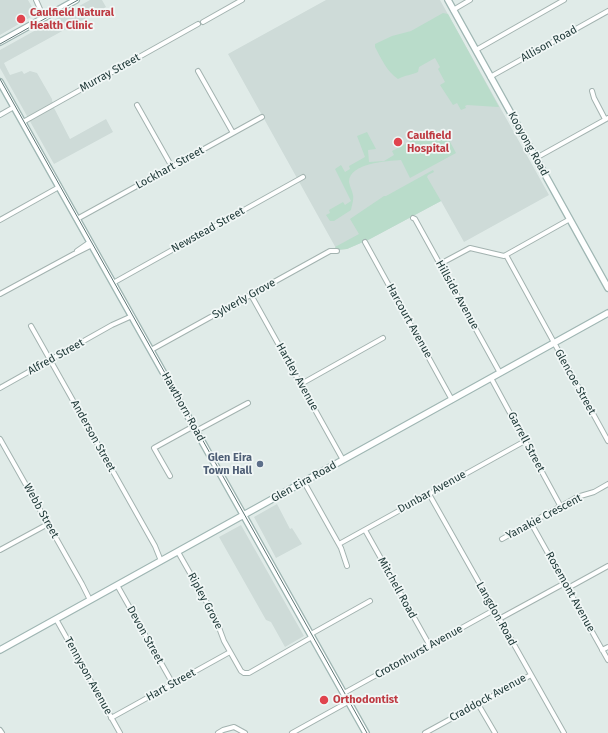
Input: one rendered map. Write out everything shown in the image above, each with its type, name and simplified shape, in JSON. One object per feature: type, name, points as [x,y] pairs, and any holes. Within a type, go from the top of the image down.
[{"type":"main road","points":[[0,42],[76,0]]},
{"type":"main road","name":"Kooyong Road","points":[[448,0],[608,288]]},
{"type":"main road","name":"Hawthorn Road","points":[[0,82],[366,733]]},
{"type":"main road","name":"Glen Eira Road","points":[[0,650],[608,313]]},
{"type":"street","points":[[203,22],[242,0]]},
{"type":"street","points":[[453,10],[470,0]]},
{"type":"street","points":[[476,50],[564,0]]},
{"type":"street","points":[[37,2],[45,17]]},
{"type":"street","name":"Allison Road","points":[[490,76],[608,11]]},
{"type":"street","name":"Murray Street","points":[[23,122],[198,24]]},
{"type":"street","points":[[198,71],[233,133]]},
{"type":"street","points":[[536,158],[607,118],[594,98],[592,91]]},
{"type":"street","points":[[137,105],[172,167]]},
{"type":"street","points":[[0,115],[14,107]]},
{"type":"street","name":"Lockhart Street","points":[[77,219],[262,117]]},
{"type":"street","name":"Newstead Street","points":[[113,283],[303,177]]},
{"type":"street","points":[[0,220],[59,187]]},
{"type":"street","name":"Hillside Avenue","points":[[413,218],[415,219],[500,373]]},
{"type":"street","points":[[440,264],[470,248],[498,255],[506,255],[570,219]]},
{"type":"street","name":"Harcourt Avenue","points":[[365,242],[452,400]]},
{"type":"street","points":[[0,294],[91,244]]},
{"type":"street","name":"Sylverly Grove","points":[[151,350],[330,251],[337,251]]},
{"type":"street","name":"Glencoe Street","points":[[506,255],[608,441]]},
{"type":"street","name":"Hartley Avenue","points":[[251,295],[343,460]]},
{"type":"street","name":"Alfred Street","points":[[0,388],[131,315]]},
{"type":"street","name":"Anderson Street","points":[[31,326],[163,560]]},
{"type":"street","points":[[300,384],[383,338]]},
{"type":"street","name":"Garrell Street","points":[[491,378],[561,507]]},
{"type":"street","points":[[170,476],[154,448],[248,403]]},
{"type":"street","name":"Webb Street","points":[[0,438],[2,446],[91,600]]},
{"type":"street","name":"Dunbar Avenue","points":[[339,544],[525,441]]},
{"type":"street","points":[[304,482],[339,544],[347,566]]},
{"type":"street","name":"Yanakie Crescent","points":[[502,540],[577,497],[594,492],[608,484]]},
{"type":"street","name":"Langdon Road","points":[[429,494],[564,733]]},
{"type":"street","name":"Rosemont Avenue","points":[[531,523],[608,660]]},
{"type":"street","points":[[0,550],[48,524]]},
{"type":"street","name":"Mitchell Road","points":[[365,530],[430,646]]},
{"type":"street","name":"Ripley Grove","points":[[178,552],[215,617],[230,652],[244,674],[248,674],[312,636]]},
{"type":"street","points":[[568,588],[608,566]]},
{"type":"street","points":[[499,619],[565,583]]},
{"type":"street","name":"Devon Street","points":[[117,585],[172,684]]},
{"type":"street","points":[[312,636],[370,601]]},
{"type":"street","name":"Crotonhurst Avenue","points":[[344,693],[494,610]]},
{"type":"street","name":"Tennyson Avenue","points":[[56,619],[120,733]]},
{"type":"street","points":[[602,650],[608,647]]},
{"type":"street","name":"Hart Street","points":[[111,718],[230,652]]},
{"type":"street","name":"Craddock Avenue","points":[[425,733],[531,675]]},
{"type":"street","points":[[292,733],[348,702]]},
{"type":"street","points":[[478,704],[495,733]]},
{"type":"street","points":[[218,733],[234,727],[245,733]]},
{"type":"shaded area","points":[[0,0],[28,0],[36,14],[0,35]]},
{"type":"shaded area","points":[[90,0],[102,0],[106,7],[4,63],[10,75],[22,71],[24,74],[30,71],[37,73],[52,99],[53,106],[70,139],[106,119],[113,132],[54,164],[0,68],[0,50]]},
{"type":"shaded area","name":"Caulfield Hospital","points":[[326,0],[440,0],[549,195],[464,242],[441,201],[370,239],[347,249],[337,250],[228,54]]},
{"type":"shaded area","points":[[277,504],[290,529],[292,528],[302,544],[276,558],[254,517]]},
{"type":"shaded area","points":[[241,525],[304,636],[285,647],[271,622],[266,620],[219,537]]},
{"type":"green space","points":[[443,13],[448,14],[499,107],[467,105],[465,106],[466,108],[461,110],[457,103],[453,105],[440,85],[445,82],[438,69],[440,67],[435,58],[419,67],[418,72],[398,79],[391,73],[375,47],[375,44],[392,36],[411,31]]},
{"type":"green space","points":[[430,131],[446,132],[456,153],[410,178],[401,160],[378,162],[362,167],[355,171],[349,182],[353,193],[351,210],[334,221],[330,221],[326,215],[330,213],[329,210],[343,202],[345,205],[351,201],[335,169],[341,165],[345,172],[350,169],[349,166],[365,157],[357,136],[367,132],[376,149],[368,150],[369,162],[384,161],[394,155],[392,151]]},
{"type":"green space","points":[[433,170],[434,172],[427,177],[441,201],[370,239],[347,249],[337,250],[335,247],[359,234],[350,219],[384,196]]},
{"type":"tram line","points":[[0,44],[78,0]]},
{"type":"tram line","points":[[0,79],[367,733]]},
{"type":"place","name":"Caulfield Natural Health Clinic","points":[[21,19]]},
{"type":"place","name":"Caulfield Hospital","points":[[398,142]]},
{"type":"place","name":"Glen Eira Town Hall","points":[[260,464]]},
{"type":"place","name":"Orthodontist","points":[[324,700]]}]
